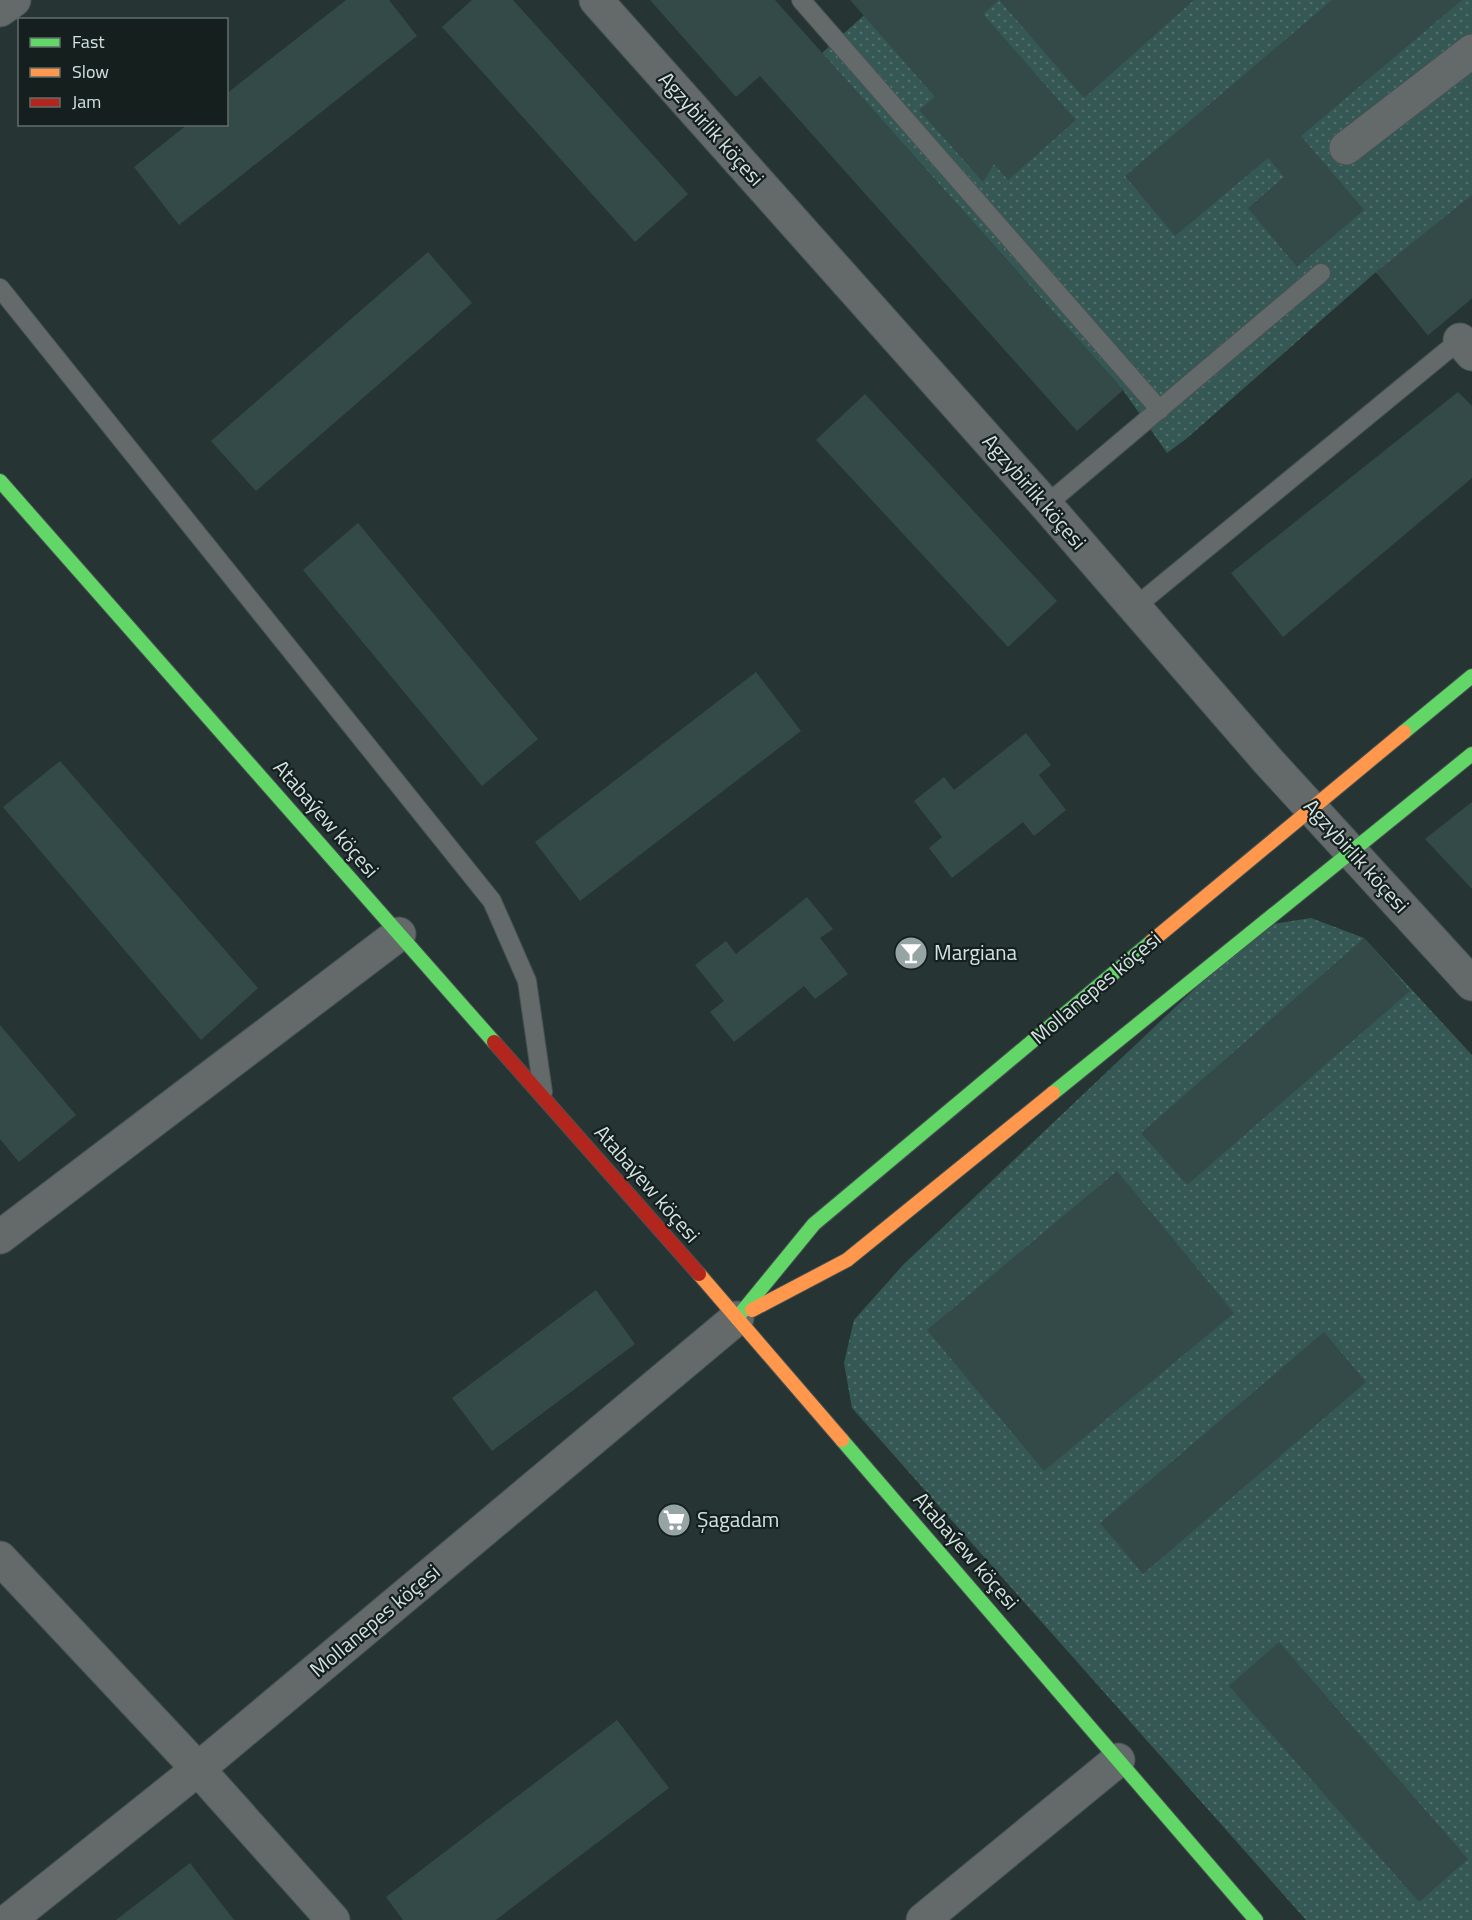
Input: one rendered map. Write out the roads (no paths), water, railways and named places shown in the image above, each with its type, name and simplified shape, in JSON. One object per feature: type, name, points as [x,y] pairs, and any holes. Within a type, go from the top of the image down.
[{"type":"main road","name":"Atabaýew köçesi","points":[[0,481],[737,1318],[1256,1920]]},
{"type":"main road","name":"Mollanepes köçesi","points":[[737,1318],[814,1224],[1472,676]]},
{"type":"main road","name":"Mollanepes köçesi","points":[[737,1318],[847,1260],[1472,754]]},
{"type":"street","points":[[0,10],[14,0]]},
{"type":"street","name":"Agzybirlik köçesi","points":[[596,0],[1046,505],[1268,761],[1472,984]]},
{"type":"street","points":[[1346,148],[1472,51]]},
{"type":"street","points":[[0,1237],[399,934]]},
{"type":"street","name":"Mollanepes köçesi","points":[[9,1920],[198,1769],[737,1318]]},
{"type":"street","points":[[0,1558],[198,1769],[333,1920]]},
{"type":"street","points":[[923,1920],[1118,1760]]},
{"type":"lane","points":[[801,0],[1160,410]]},
{"type":"lane","points":[[1046,505],[1321,273]]},
{"type":"lane","points":[[0,288],[492,901],[527,981],[544,1098]]},
{"type":"lane","points":[[1135,607],[1468,341]]},
{"type":"place","name":"Margiana","points":[[911,953]]},
{"type":"place","name":"Şagadam","points":[[674,1520]]}]
